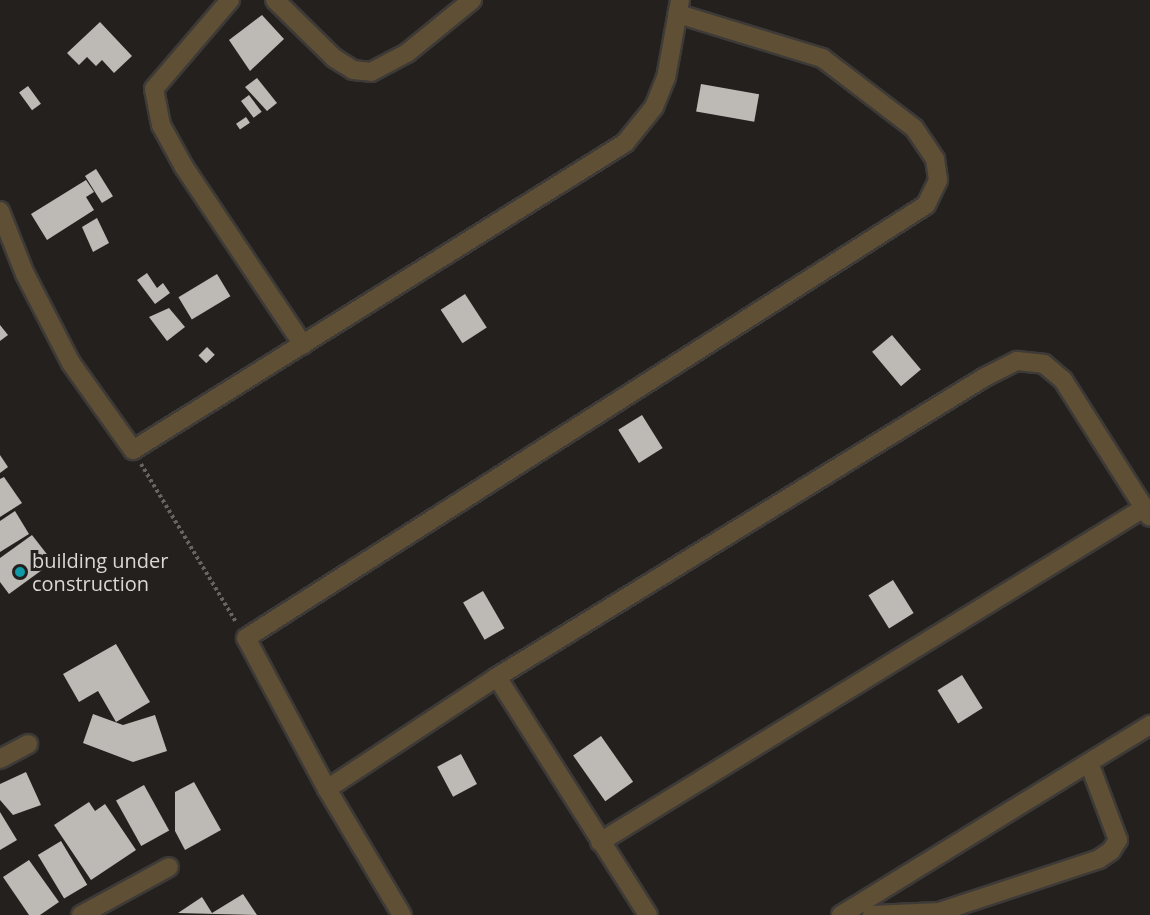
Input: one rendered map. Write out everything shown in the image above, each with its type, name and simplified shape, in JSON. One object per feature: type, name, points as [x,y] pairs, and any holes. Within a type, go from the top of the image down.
[{"type":"street","points":[[230,0],[154,89],[161,125],[184,166],[303,345]]},
{"type":"street","points":[[274,0],[334,58],[353,70],[371,72],[407,53],[472,0]]},
{"type":"street","points":[[0,211],[26,274],[71,363],[133,450],[625,143],[654,107],[666,78],[679,7],[822,58],[904,121],[935,159],[938,180],[926,205],[246,638],[327,789],[402,915]]},
{"type":"street","points":[[327,789],[497,677],[985,377],[1017,361],[1044,364],[1064,380],[1147,512],[600,842]]},
{"type":"street","points":[[497,677],[648,915]]},
{"type":"street","points":[[841,915],[1150,725]]},
{"type":"street","points":[[0,759],[28,744]]},
{"type":"street","points":[[873,915],[939,912],[1099,860],[1111,851],[1118,840],[1089,763]]},
{"type":"street","points":[[81,915],[169,867]]},
{"type":"path","points":[[133,450],[246,638]]},
{"type":"building","points":[[262,15],[284,39],[250,71],[229,40]]},
{"type":"building","points":[[100,22],[132,56],[114,73],[102,60],[96,66],[87,57],[79,65],[67,53]]},
{"type":"building","points":[[257,78],[277,103],[267,111],[245,87]]},
{"type":"building","points":[[701,84],[759,94],[754,122],[696,112]]},
{"type":"building","points":[[28,86],[41,104],[32,110],[19,92]]},
{"type":"building","points":[[249,95],[262,112],[254,118],[241,101]]},
{"type":"building","points":[[246,117],[250,123],[240,130],[236,124]]},
{"type":"building","points":[[96,169],[113,196],[102,203],[85,176]]},
{"type":"building","points":[[86,180],[94,192],[86,197],[94,210],[47,240],[31,214]]},
{"type":"building","points":[[97,218],[109,243],[93,252],[82,227]]},
{"type":"building","points":[[147,273],[157,288],[163,283],[170,293],[155,304],[137,280]]},
{"type":"building","points":[[217,274],[230,296],[192,319],[178,297]]},
{"type":"building","points":[[465,294],[487,328],[462,343],[441,310]]},
{"type":"building","points":[[169,308],[185,327],[167,341],[149,317]]},
{"type":"building","points":[[0,325],[8,335],[0,341]]},
{"type":"building","points":[[892,335],[921,369],[901,386],[872,352]]},
{"type":"building","points":[[207,347],[215,355],[206,363],[199,355]]},
{"type":"building","points":[[642,415],[663,448],[639,463],[618,430]]},
{"type":"building","points":[[0,455],[8,467],[0,473]]},
{"type":"building","points":[[4,477],[22,503],[0,517],[0,479]]},
{"type":"building","name":"building under construction","points":[[15,511],[29,534],[0,552],[0,521]]},
{"type":"building","name":"building under construction","points":[[32,535],[53,562],[9,594],[0,582],[0,558]]},
{"type":"building","points":[[893,580],[914,613],[889,628],[868,595]]},
{"type":"building","points":[[483,591],[504,628],[485,640],[463,602]]},
{"type":"building","points":[[116,644],[150,702],[116,722],[98,691],[79,702],[63,674]]},
{"type":"building","points":[[962,675],[983,708],[958,723],[937,690]]},
{"type":"building","points":[[93,714],[123,725],[155,715],[167,751],[133,762],[83,743]]},
{"type":"building","points":[[601,736],[633,782],[605,801],[573,756]]},
{"type":"building","points":[[461,754],[477,784],[453,797],[437,767]]},
{"type":"building","points":[[26,772],[41,805],[13,815],[0,800],[0,784]]},
{"type":"building","points":[[194,782],[221,830],[185,850],[175,831],[175,792]]},
{"type":"building","points":[[144,785],[169,830],[141,846],[116,801]]},
{"type":"building","points":[[89,802],[95,811],[105,804],[136,850],[91,880],[54,825]]},
{"type":"building","points":[[0,812],[17,840],[0,850]]},
{"type":"building","points":[[61,841],[87,885],[64,899],[38,855]]},
{"type":"building","points":[[29,860],[59,902],[40,915],[29,915],[3,877]]},
{"type":"building","points":[[243,894],[257,915],[178,913],[202,897],[212,913]]},
{"type":"place","name":"building under construction","points":[[20,572]]}]
